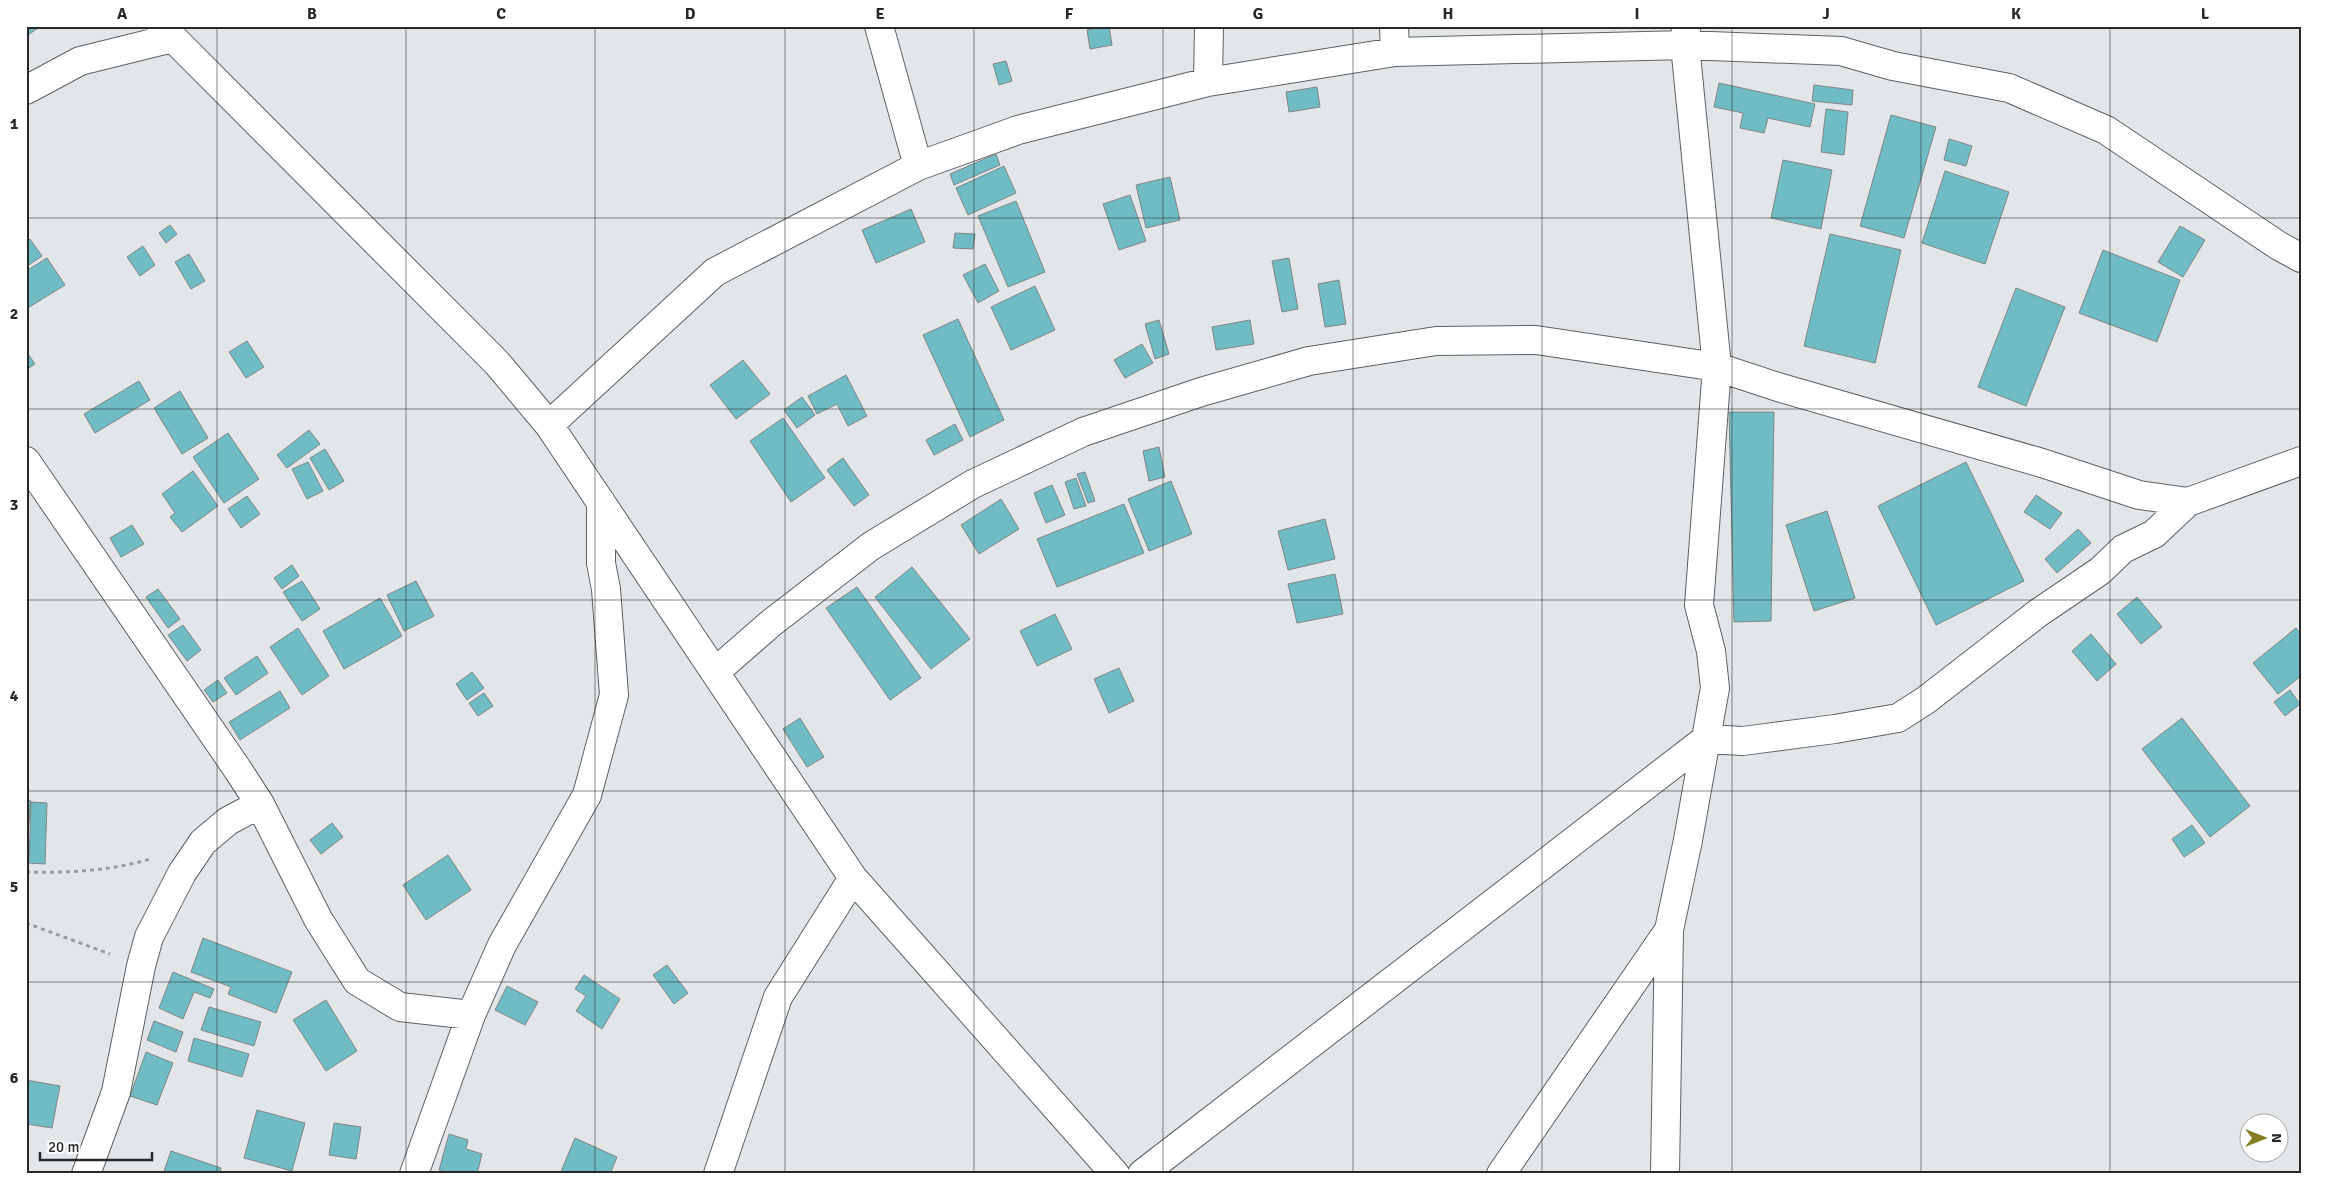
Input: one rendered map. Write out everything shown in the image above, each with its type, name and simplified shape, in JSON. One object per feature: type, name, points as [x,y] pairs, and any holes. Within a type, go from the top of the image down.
[{"type":"street","points":[[879,26],[918,166]]},
{"type":"street","points":[[1208,82],[1209,26]]},
{"type":"street","points":[[26,90],[80,61],[167,32],[497,363],[550,425],[853,878],[1115,1174]]},
{"type":"street","points":[[550,425],[715,272],[918,166],[1018,130],[1208,82],[1394,39],[1685,36],[1841,51],[1893,66],[2009,88],[2106,130],[2279,246],[2301,258]]},
{"type":"street","points":[[1665,1174],[1670,930],[1715,688],[1710,651],[1699,605],[1717,368],[1685,36]]},
{"type":"street","points":[[716,672],[770,624],[872,546],[973,484],[1083,432],[1201,392],[1309,361],[1436,341],[1536,340],[1717,368],[2042,463],[2139,495],[2188,502]]},
{"type":"street","points":[[26,461],[260,804],[318,919],[357,981],[400,1007],[471,1015]]},
{"type":"street","points":[[1142,1174],[1706,739],[1743,741],[1898,718],[1926,700],[2038,613],[2100,571],[2123,549],[2154,534],[2188,502],[2301,461]]},
{"type":"street","points":[[414,1174],[471,1015],[502,945],[587,795],[614,695],[606,589],[601,563],[601,502]]},
{"type":"street","points":[[86,1174],[116,1092],[140,966],[149,937],[182,873],[203,842],[228,821],[260,804]]},
{"type":"street","points":[[718,1174],[778,997],[853,878]]},
{"type":"street","points":[[1501,1174],[1670,930]]},
{"type":"path","points":[[26,872],[61,873],[123,867],[203,842]]},
{"type":"path","points":[[26,923],[140,966]]},
{"type":"building","points":[[26,26],[41,26],[28,35]]},
{"type":"building","points":[[1109,26],[1112,45],[1090,49],[1087,30]]},
{"type":"building","points":[[1006,61],[1012,81],[999,85],[993,64]]},
{"type":"building","points":[[1719,83],[1815,104],[1810,127],[1768,118],[1764,133],[1740,128],[1743,113],[1714,107]]},
{"type":"building","points":[[1814,85],[1853,90],[1852,105],[1812,101]]},
{"type":"building","points":[[1317,87],[1320,107],[1289,112],[1286,92]]},
{"type":"building","points":[[1826,109],[1848,112],[1844,155],[1821,152]]},
{"type":"building","points":[[1891,115],[1936,127],[1904,238],[1860,226]]},
{"type":"building","points":[[1949,139],[1972,146],[1966,166],[1944,160]]},
{"type":"building","points":[[996,154],[1000,165],[954,185],[950,174]]},
{"type":"building","points":[[1783,160],[1832,170],[1821,229],[1771,218]]},
{"type":"building","points":[[1004,166],[1016,193],[968,215],[956,188]]},
{"type":"building","points":[[1945,171],[2009,192],[1985,264],[1922,243]]},
{"type":"building","points":[[1170,177],[1180,220],[1146,228],[1136,185]]},
{"type":"building","points":[[1130,195],[1146,241],[1119,250],[1103,204]]},
{"type":"building","points":[[1016,201],[1045,272],[1008,287],[978,216]]},
{"type":"building","points":[[911,209],[925,242],[876,263],[862,230]]},
{"type":"building","points":[[170,225],[177,234],[166,243],[159,233]]},
{"type":"building","points":[[2180,226],[2205,240],[2183,277],[2158,262]]},
{"type":"building","points":[[955,233],[975,234],[973,249],[953,248]]},
{"type":"building","points":[[1830,234],[1901,250],[1875,363],[1804,346]]},
{"type":"building","points":[[30,239],[42,256],[26,267],[26,242]]},
{"type":"building","points":[[143,246],[155,265],[140,276],[127,257]]},
{"type":"building","points":[[2103,250],[2180,280],[2157,342],[2079,313]]},
{"type":"building","points":[[189,254],[205,281],[191,289],[175,262]]},
{"type":"building","points":[[47,258],[65,285],[26,309],[26,271]]},
{"type":"building","points":[[1289,258],[1298,309],[1282,312],[1272,261]]},
{"type":"building","points":[[985,264],[999,291],[978,303],[963,275]]},
{"type":"building","points":[[1339,280],[1346,324],[1325,327],[1318,284]]},
{"type":"building","points":[[1035,286],[1055,330],[1011,350],[991,307]]},
{"type":"building","points":[[2016,288],[2065,307],[2026,406],[1978,387]]},
{"type":"building","points":[[958,319],[1004,420],[970,437],[923,335]]},
{"type":"building","points":[[1159,320],[1169,354],[1155,359],[1145,324]]},
{"type":"building","points":[[1250,320],[1254,344],[1216,350],[1212,327]]},
{"type":"building","points":[[247,341],[264,367],[246,378],[229,352]]},
{"type":"building","points":[[1142,344],[1153,363],[1125,378],[1114,360]]},
{"type":"building","points":[[26,351],[35,364],[26,370]]},
{"type":"building","points":[[743,360],[770,394],[736,419],[710,385]]},
{"type":"building","points":[[846,375],[867,416],[848,426],[837,404],[817,414],[808,396]]},
{"type":"building","points":[[139,381],[150,400],[95,433],[84,414]]},
{"type":"building","points":[[180,391],[208,438],[182,454],[154,408]]},
{"type":"building","points":[[802,397],[815,415],[797,428],[784,410]]},
{"type":"building","points":[[1729,412],[1774,412],[1771,621],[1734,622]]},
{"type":"building","points":[[783,418],[825,478],[791,502],[750,441]]},
{"type":"building","points":[[955,424],[963,440],[934,455],[926,440]]},
{"type":"building","points":[[309,430],[320,444],[287,468],[277,455]]},
{"type":"building","points":[[228,433],[259,479],[224,503],[193,457]]},
{"type":"building","points":[[1159,447],[1165,477],[1149,481],[1143,451]]},
{"type":"building","points":[[325,449],[344,481],[329,490],[310,458]]},
{"type":"building","points":[[843,458],[869,495],[854,506],[827,470]]},
{"type":"building","points":[[308,462],[323,491],[307,499],[292,469]]},
{"type":"building","points":[[1966,462],[2024,581],[1936,625],[1878,506]]},
{"type":"building","points":[[193,471],[218,506],[182,532],[170,517],[175,513],[162,494]]},
{"type":"building","points":[[1085,472],[1095,501],[1088,503],[1077,474]]},
{"type":"building","points":[[1076,478],[1086,506],[1074,509],[1065,482]]},
{"type":"building","points":[[1171,481],[1192,534],[1149,551],[1128,499]]},
{"type":"building","points":[[1052,485],[1065,515],[1046,523],[1034,493]]},
{"type":"building","points":[[2036,495],[2062,513],[2050,529],[2024,512]]},
{"type":"building","points":[[247,496],[260,514],[241,528],[228,509]]},
{"type":"building","points":[[1001,499],[1019,529],[979,554],[961,525]]},
{"type":"building","points":[[1124,504],[1144,553],[1057,587],[1037,539]]},
{"type":"building","points":[[1827,511],[1855,598],[1814,611],[1786,525]]},
{"type":"building","points":[[1325,519],[1335,559],[1288,570],[1278,531]]},
{"type":"building","points":[[132,525],[144,544],[121,557],[110,538]]},
{"type":"building","points":[[2078,529],[2091,543],[2057,573],[2045,559]]},
{"type":"building","points":[[292,565],[299,576],[282,589],[274,578]]},
{"type":"building","points":[[912,567],[970,639],[931,669],[875,597]]},
{"type":"building","points":[[1335,574],[1343,614],[1297,623],[1288,584]]},
{"type":"building","points":[[302,581],[320,609],[302,621],[283,592]]},
{"type":"building","points":[[416,581],[434,616],[404,631],[387,595]]},
{"type":"building","points":[[857,587],[921,678],[890,700],[826,608]]},
{"type":"building","points":[[158,589],[180,619],[168,628],[146,597]]},
{"type":"building","points":[[2137,597],[2162,627],[2141,644],[2117,614]]},
{"type":"building","points":[[380,598],[402,636],[344,669],[323,631]]},
{"type":"building","points":[[1055,614],[1072,649],[1037,666],[1020,631]]},
{"type":"building","points":[[183,625],[201,650],[187,661],[168,635]]},
{"type":"building","points":[[298,628],[329,676],[302,695],[270,647]]},
{"type":"building","points":[[2296,628],[2301,634],[2301,676],[2278,694],[2253,663]]},
{"type":"building","points":[[2091,634],[2116,664],[2097,681],[2072,651]]},
{"type":"building","points":[[257,656],[268,673],[236,695],[224,678]]},
{"type":"building","points":[[1119,668],[1134,701],[1109,713],[1094,679]]},
{"type":"building","points":[[472,672],[484,688],[467,700],[456,684]]},
{"type":"building","points":[[218,680],[227,693],[213,702],[204,690]]},
{"type":"building","points":[[2290,690],[2300,704],[2285,716],[2274,702]]},
{"type":"building","points":[[280,691],[290,708],[240,740],[229,722]]},
{"type":"building","points":[[484,693],[493,706],[478,716],[469,703]]},
{"type":"building","points":[[800,718],[824,757],[807,767],[783,729]]},
{"type":"building","points":[[2182,718],[2250,806],[2210,837],[2142,749]]},
{"type":"building","points":[[26,800],[31,801],[26,854]]},
{"type":"building","points":[[31,802],[47,803],[45,864],[29,863]]},
{"type":"building","points":[[332,823],[343,837],[321,854],[310,840]]},
{"type":"building","points":[[2192,825],[2205,843],[2184,857],[2172,839]]},
{"type":"building","points":[[448,855],[471,890],[426,920],[403,885]]},
{"type":"building","points":[[203,938],[292,972],[276,1013],[228,994],[231,987],[191,972]]},
{"type":"building","points":[[667,965],[688,993],[674,1004],[653,975]]},
{"type":"building","points":[[173,972],[214,989],[210,998],[194,992],[183,1019],[159,1008]]},
{"type":"building","points":[[584,975],[620,999],[602,1029],[576,1011],[586,996],[575,989]]},
{"type":"building","points":[[507,986],[538,1002],[525,1025],[495,1010]]},
{"type":"building","points":[[326,1000],[357,1051],[326,1071],[293,1020]]},
{"type":"building","points":[[209,1007],[261,1022],[254,1046],[201,1030]]},
{"type":"building","points":[[154,1021],[183,1032],[176,1052],[147,1040]]},
{"type":"building","points":[[194,1038],[249,1054],[242,1077],[188,1061]]},
{"type":"building","points":[[146,1052],[173,1063],[157,1105],[130,1096]]},
{"type":"building","points":[[26,1080],[60,1086],[52,1128],[26,1124]]},
{"type":"building","points":[[257,1110],[305,1123],[292,1171],[244,1158]]},
{"type":"building","points":[[334,1123],[361,1127],[356,1159],[329,1155]]},
{"type":"building","points":[[449,1134],[468,1140],[466,1149],[482,1154],[477,1174],[451,1174],[439,1170]]},
{"type":"building","points":[[575,1138],[617,1157],[610,1174],[560,1174]]},
{"type":"building","points":[[171,1151],[221,1168],[219,1174],[163,1174]]}]
